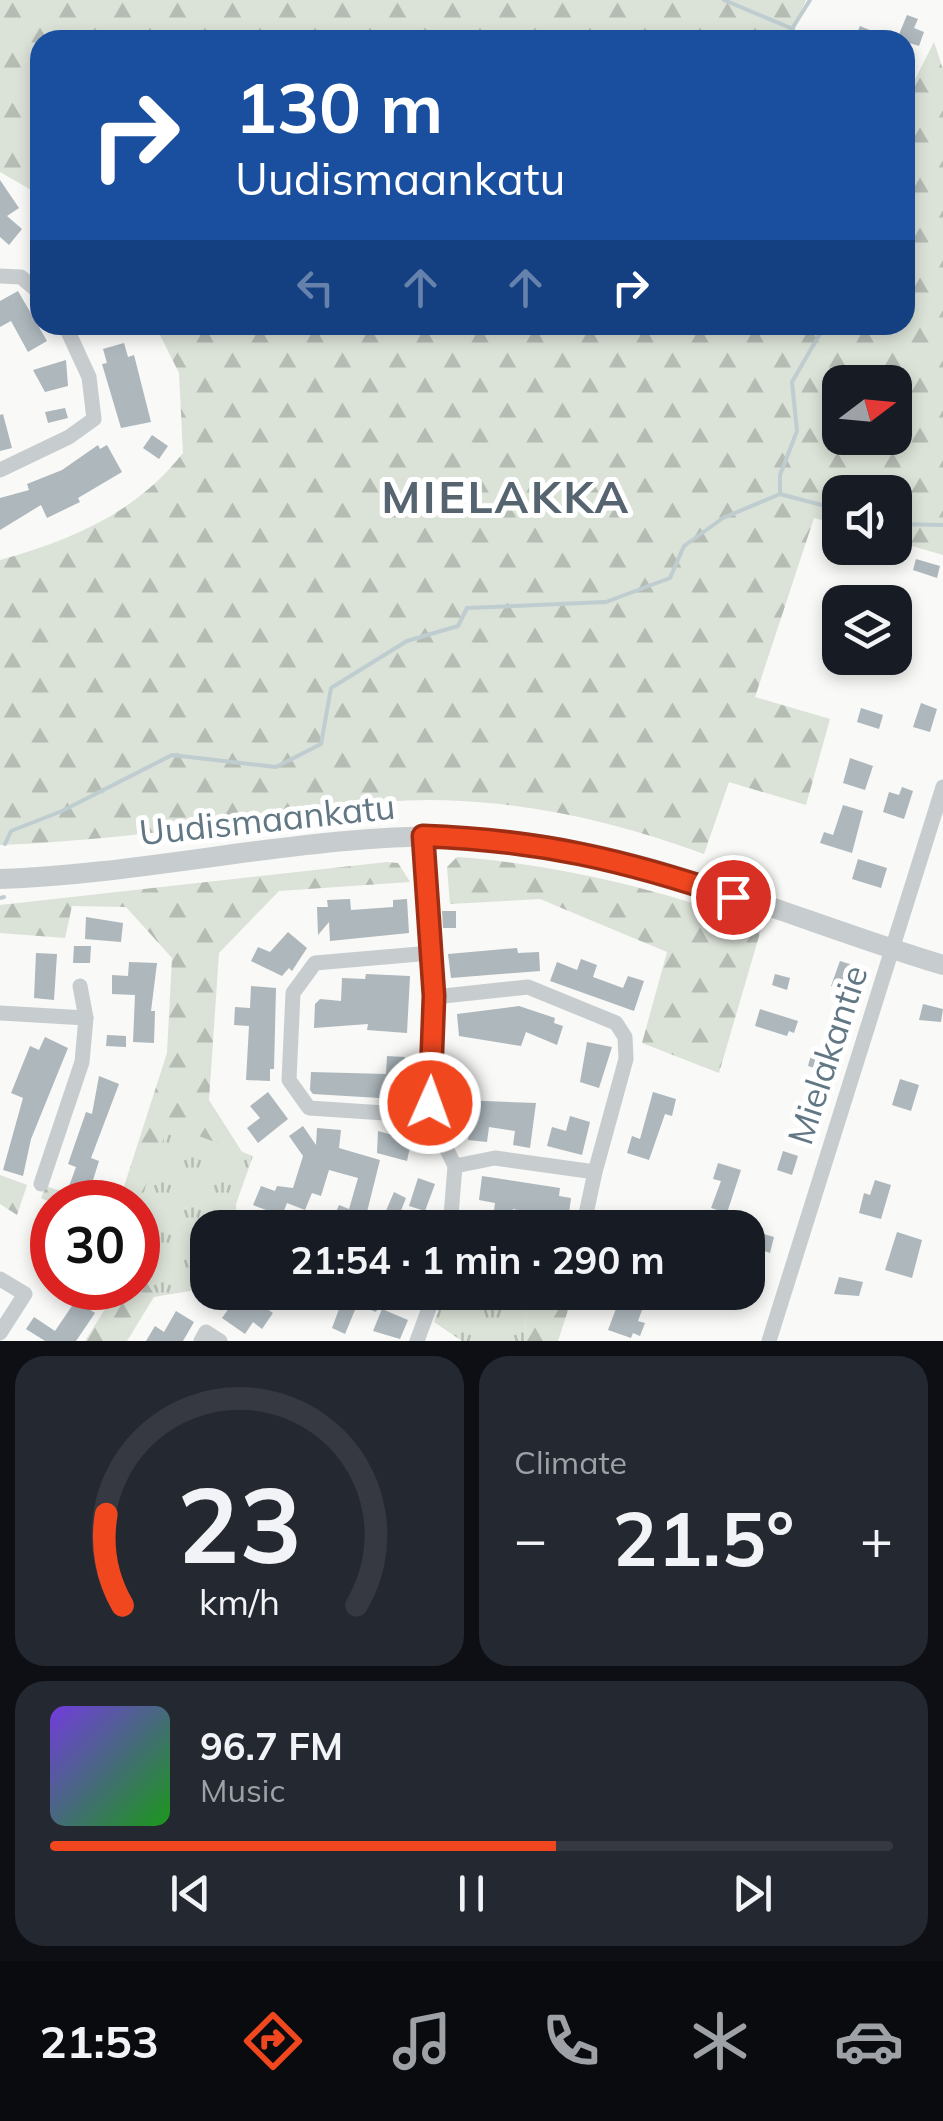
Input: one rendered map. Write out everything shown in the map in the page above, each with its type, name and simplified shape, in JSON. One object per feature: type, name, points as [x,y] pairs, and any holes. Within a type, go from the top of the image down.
[{"type":"street","points":[[0,276],[21,277],[30,285]]},
{"type":"street","points":[[0,470],[69,437],[94,420],[89,377],[70,335]]},
{"type":"street","name":"Mielakantie","points":[[768,1341],[943,786]]},
{"type":"street","points":[[423,836],[434,996],[430,1116],[455,1166],[451,1210]]},
{"type":"street","name":"Uudismaankatu","points":[[0,879],[423,836],[536,844],[605,856],[943,965]]},
{"type":"street","points":[[430,1116],[308,1108],[289,1080],[293,993],[316,963],[431,952]]},
{"type":"street","points":[[42,1180],[82,1062],[86,1018],[80,986]]},
{"type":"street","points":[[434,996],[528,987],[616,1023],[625,1036],[626,1059],[586,1210]]},
{"type":"street","points":[[0,1013],[86,1018]]},
{"type":"street","points":[[455,1166],[496,1158],[595,1172]]},
{"type":"street","points":[[0,1280],[25,1294],[0,1332]]},
{"type":"street","points":[[418,1341],[428,1310]]},
{"type":"street","points":[[200,1341],[206,1332],[220,1341]]},
{"type":"green space","points":[[0,0],[806,0],[792,30],[30,30],[30,189],[0,172]]},
{"type":"green space","points":[[934,42],[943,69],[943,555],[912,546],[912,475],[822,475],[822,520],[814,518],[755,697],[830,719],[806,805],[729,782],[704,854],[645,834],[554,812],[431,800],[343,806],[114,837],[0,845],[0,560],[101,522],[145,492],[183,453],[179,373],[160,335],[915,335],[915,79]]},
{"type":"green space","points":[[457,857],[536,866],[612,881],[762,926],[719,1073],[642,1043],[667,952],[540,899],[450,904],[447,867]]},
{"type":"green space","points":[[387,862],[398,863],[410,882],[279,891],[219,953],[209,1100],[244,1155],[160,1220],[160,1180],[126,1180],[167,1053],[172,958],[126,907],[72,906],[65,938],[0,933],[0,905]]},
{"type":"green space","points":[[169,1125],[253,1156],[236,1210],[190,1210],[190,1290],[160,1294],[160,1180],[149,1180]]},
{"type":"green space","points":[[0,1175],[27,1185],[17,1215],[0,1204]]},
{"type":"green space","points":[[160,1251],[190,1253],[190,1291],[160,1296]]},
{"type":"green space","points":[[104,1310],[146,1310],[127,1341],[85,1341]]},
{"type":"green space","points":[[439,1310],[527,1310],[524,1341],[462,1341],[434,1322]]},
{"type":"green space","points":[[527,1310],[568,1310],[558,1341],[524,1341]]},
{"type":"building","points":[[907,15],[918,19],[914,28],[924,32],[919,46],[915,45],[915,30],[901,30]]},
{"type":"building","points":[[0,180],[19,208],[7,216],[22,229],[9,245],[0,237]]},
{"type":"building","points":[[18,291],[30,312],[30,335],[44,335],[47,341],[28,352],[11,321],[0,327],[0,301]]},
{"type":"building","points":[[124,343],[128,357],[134,355],[151,422],[121,428],[102,364],[107,363],[103,349]]},
{"type":"building","points":[[66,360],[68,386],[45,392],[33,370]]},
{"type":"building","points":[[65,408],[68,418],[48,423],[45,412]]},
{"type":"building","points":[[3,414],[12,448],[0,451],[0,415]]},
{"type":"building","points":[[152,435],[168,446],[159,459],[143,448]]},
{"type":"building","points":[[98,445],[100,449],[107,445],[122,472],[78,498],[80,502],[47,518],[41,505],[0,530],[0,498],[29,490],[27,484],[62,470]]},
{"type":"building","points":[[916,559],[940,566],[937,578],[913,570]]},
{"type":"building","points":[[921,703],[937,709],[930,732],[913,727]]},
{"type":"building","points":[[861,708],[883,715],[879,729],[857,722]]},
{"type":"building","points":[[850,758],[873,766],[865,790],[843,783]]},
{"type":"building","points":[[902,787],[913,791],[904,819],[883,812],[889,792],[899,795]]},
{"type":"building","points":[[843,805],[863,811],[852,853],[820,843],[824,832],[833,835]]},
{"type":"building","points":[[858,859],[887,868],[881,888],[852,879]]},
{"type":"building","points":[[350,899],[351,910],[393,907],[393,900],[407,899],[409,933],[330,941],[329,922],[318,935],[317,907],[328,907],[327,900]]},
{"type":"building","points":[[442,911],[456,911],[456,928],[443,928]]},
{"type":"building","points":[[86,917],[123,923],[121,942],[85,939]]},
{"type":"building","points":[[288,932],[307,948],[292,971],[289,968],[282,976],[251,961],[258,947],[270,952]]},
{"type":"building","points":[[74,946],[91,946],[90,963],[73,963]]},
{"type":"building","points":[[517,948],[518,953],[539,952],[540,971],[451,978],[448,954]]},
{"type":"building","points":[[36,953],[57,954],[54,1000],[34,998]]},
{"type":"building","points":[[581,959],[597,965],[593,977],[623,988],[628,976],[644,981],[634,1011],[550,981],[557,962],[577,970]]},
{"type":"building","points":[[840,961],[859,967],[851,993],[831,986]]},
{"type":"building","points":[[129,962],[157,963],[151,1011],[155,1011],[154,1043],[133,1042],[135,995],[112,994],[112,975],[128,976]]},
{"type":"building","points":[[366,974],[410,976],[407,1033],[367,1030],[368,1024],[314,1028],[315,1004],[320,999],[341,1001],[342,978],[365,979]]},
{"type":"building","points":[[775,974],[790,978],[787,990],[772,985]]},
{"type":"building","points":[[251,986],[276,988],[274,1069],[270,1069],[270,1081],[246,1080],[249,1026],[234,1025],[235,1007],[250,1008]]},
{"type":"building","points":[[923,1004],[943,1009],[941,1022],[919,1020]]},
{"type":"building","points":[[519,1006],[555,1018],[554,1023],[563,1026],[557,1045],[526,1032],[521,1046],[459,1036],[457,1014]]},
{"type":"building","points":[[760,1009],[798,1021],[794,1033],[789,1031],[787,1036],[755,1026]]},
{"type":"building","points":[[107,1035],[126,1036],[126,1047],[106,1046]]},
{"type":"building","points":[[45,1037],[68,1048],[31,1139],[23,1176],[3,1170],[23,1098],[11,1093],[30,1046],[39,1050]]},
{"type":"building","points":[[587,1042],[612,1047],[599,1088],[580,1082]]},
{"type":"building","points":[[813,1048],[831,1053],[826,1072],[808,1066]]},
{"type":"building","points":[[387,1056],[405,1057],[403,1084],[396,1084],[396,1099],[313,1094],[310,1090],[311,1072],[386,1074]]},
{"type":"building","points":[[99,1076],[119,1084],[91,1158],[99,1161],[93,1180],[71,1180],[76,1167],[68,1164],[86,1112],[92,1114]]},
{"type":"building","points":[[900,1079],[919,1085],[911,1111],[892,1105]]},
{"type":"building","points":[[268,1092],[288,1119],[258,1143],[247,1128],[260,1118],[250,1106]]},
{"type":"building","points":[[653,1092],[676,1099],[672,1116],[665,1114],[649,1160],[627,1153],[632,1136],[640,1139]]},
{"type":"building","points":[[460,1100],[536,1103],[530,1148],[513,1145],[515,1131],[489,1127],[487,1142],[468,1140],[470,1126],[457,1125]]},
{"type":"building","points":[[570,1116],[590,1122],[582,1155],[547,1146],[552,1127],[566,1131]]},
{"type":"building","points":[[303,1126],[316,1145],[317,1128],[341,1130],[339,1148],[380,1160],[368,1210],[337,1210],[339,1205],[349,1209],[358,1178],[329,1170],[321,1196],[312,1193],[305,1210],[287,1203],[284,1210],[253,1205],[261,1186],[275,1191],[277,1186],[293,1188],[303,1156],[289,1136]]},
{"type":"building","points":[[378,1131],[407,1139],[407,1161],[377,1153]]},
{"type":"building","points":[[783,1151],[798,1156],[792,1175],[777,1170]]},
{"type":"building","points":[[718,1163],[741,1170],[728,1210],[711,1208],[721,1181],[713,1179]]},
{"type":"building","points":[[482,1176],[560,1188],[559,1196],[571,1198],[569,1210],[494,1210],[495,1203],[479,1200]]},
{"type":"building","points":[[418,1178],[435,1184],[425,1210],[409,1206]]},
{"type":"building","points":[[875,1180],[891,1185],[881,1219],[859,1213],[864,1193],[870,1195]]},
{"type":"building","points":[[394,1192],[406,1198],[401,1210],[386,1210]]},
{"type":"building","points":[[897,1232],[922,1240],[912,1278],[885,1270]]},
{"type":"building","points":[[765,1234],[774,1237],[770,1253],[765,1251]]},
{"type":"building","points":[[839,1277],[863,1282],[859,1296],[834,1294]]},
{"type":"building","points":[[69,1310],[95,1313],[76,1341],[45,1341],[26,1329],[34,1317],[55,1331]]},
{"type":"building","points":[[228,1310],[273,1313],[262,1329],[253,1322],[245,1334],[222,1318]]},
{"type":"building","points":[[339,1310],[355,1310],[345,1334],[332,1328]]},
{"type":"building","points":[[382,1310],[408,1320],[400,1339],[373,1331]]},
{"type":"building","points":[[616,1310],[642,1310],[638,1321],[645,1323],[640,1336],[633,1333],[631,1338],[608,1330]]},
{"type":"building","points":[[176,1311],[194,1322],[183,1341],[146,1341],[155,1326],[164,1332]]},
{"type":"waterway","points":[[724,0],[793,29]]},
{"type":"waterway","points":[[791,30],[810,0]]},
{"type":"waterway","points":[[780,493],[780,475],[797,431],[792,382],[819,335]]},
{"type":"waterway","points":[[5,844],[11,831],[62,811],[172,755],[276,767],[321,744],[331,688],[407,641],[458,626],[467,608],[606,602],[670,578],[684,546],[723,518],[780,494],[822,505]]},
{"type":"waterway","points":[[912,524],[943,525]]},
{"type":"waterway","points":[[0,898],[4,897]]},
{"type":"district","name":"MIELAKKA","points":[[506,497]]},
{"type":"route","points":[[430,1103],[434,996],[423,836],[484,838],[605,856],[733,897]]}]
